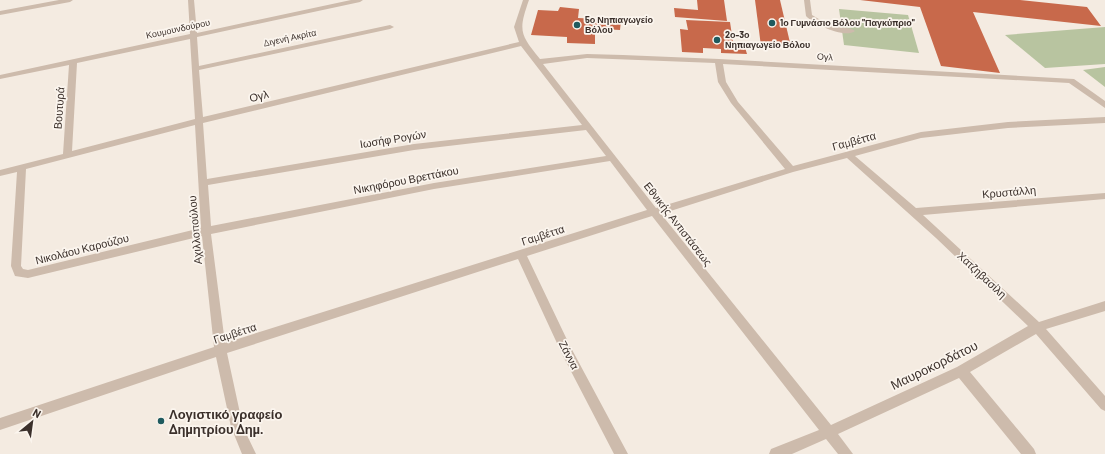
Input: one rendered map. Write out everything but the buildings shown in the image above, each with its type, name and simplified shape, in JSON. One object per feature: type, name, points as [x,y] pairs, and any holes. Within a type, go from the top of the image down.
[{"type":"street","points":[[0,13],[70,0]]},
{"type":"street","name":"Αχιλλοπούλου","points":[[191,0],[206,231],[220,350],[238,427],[248,454]]},
{"type":"street","name":"Κουμουνδούρου","points":[[0,77],[360,0]]},
{"type":"street","name":"Εθνικής Αντιστάσεως","points":[[526,0],[517,28],[523,43],[611,158],[846,454]]},
{"type":"street","points":[[807,0],[809,16],[818,23],[838,30],[851,32]]},
{"type":"street","name":"Διγενή Ακρίτα","points":[[195,69],[390,27]]},
{"type":"street","name":"Ογλ","points":[[0,173],[199,121],[523,43]]},
{"type":"street","name":"Ογλ","points":[[537,62],[587,56],[718,61],[1071,81],[1105,105]]},
{"type":"street","name":"Βουτυρά","points":[[67,155],[73,61]]},
{"type":"street","points":[[718,61],[722,82],[732,99],[791,170]]},
{"type":"street","name":"Γαμβέττα","points":[[0,424],[220,350],[654,212],[791,170],[921,134],[1008,125],[1105,120]]},
{"type":"street","name":"Ιωσήφ Ρογών","points":[[203,183],[414,147],[588,127]]},
{"type":"street","name":"Χατζηβασίλη","points":[[849,155],[915,212],[1037,327],[1105,404]]},
{"type":"street","name":"Νικηφόρου Βρεττάκου","points":[[206,231],[434,186],[611,158]]},
{"type":"street","name":"Νικολάου Καρούζου","points":[[22,167],[16,256],[19,273],[28,274],[206,231]]},
{"type":"street","name":"Κρυστάλλη","points":[[915,212],[1105,196]]},
{"type":"street","name":"Ζάννα","points":[[521,254],[566,350],[621,454]]},
{"type":"street","name":"Μαυροκορδάτου","points":[[776,454],[829,432],[961,371],[1037,327],[1105,306]]},
{"type":"street","points":[[961,371],[1029,454]]},
{"type":"green space","points":[[839,9],[908,15],[919,53],[844,45]]},
{"type":"green space","points":[[1105,27],[1105,64],[1045,68],[1005,35]]},
{"type":"green space","points":[[1105,67],[1105,87],[1083,70]]},
{"type":"place","name":"1ο Γυμνάσιο Βόλου ''Παγκύπριο''","points":[[772,23]]},
{"type":"place","name":"5ο Νηπιαγωγείο Βόλου","points":[[577,25]]},
{"type":"place","name":"2ο-3ο Νηπιαγωγείο Βόλου","points":[[717,40]]},
{"type":"place","name":"Λογιστικό γραφείο Δημητρίου Δημ.","points":[[161,421]]}]
